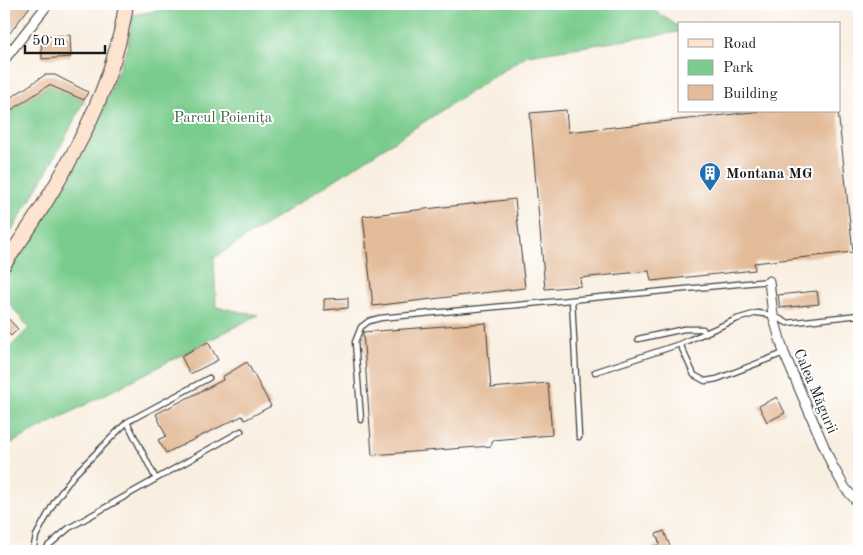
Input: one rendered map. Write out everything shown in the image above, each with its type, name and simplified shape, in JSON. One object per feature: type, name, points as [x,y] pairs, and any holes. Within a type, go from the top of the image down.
[{"type":"main road","points":[[4,264],[46,203],[68,164],[88,122],[117,49],[126,4]]},
{"type":"street","points":[[4,60],[48,4]]},
{"type":"street","name":"Calea Măgurii","points":[[769,281],[773,315],[784,353],[832,465],[845,488],[859,504]]},
{"type":"lane","points":[[4,41],[13,48]]},
{"type":"lane","points":[[361,420],[355,342],[361,327],[369,321],[380,318],[769,281]]},
{"type":"lane","points":[[572,300],[579,437]]},
{"type":"lane","points":[[595,372],[680,344],[737,319],[757,313],[773,315],[787,323],[859,315]]},
{"type":"lane","points":[[638,339],[684,330],[703,329],[705,334]]},
{"type":"lane","points":[[680,344],[694,375],[705,380],[717,379],[784,353]]},
{"type":"lane","points":[[32,551],[36,536],[55,501],[73,476],[127,422],[209,378]]},
{"type":"lane","points":[[127,422],[156,479]]},
{"type":"lane","points":[[45,551],[68,528],[241,431]]},
{"type":"green space","name":"Parcul Poieniţa","points":[[178,4],[645,4],[678,26],[678,32],[527,55],[214,258],[216,307],[258,315],[4,447],[4,353],[29,328],[4,297],[4,274],[48,213],[89,143],[127,49],[133,15],[173,8]]},
{"type":"green space","points":[[49,85],[84,100],[46,173],[4,243],[4,115]]},
{"type":"building","points":[[4,4],[32,4],[6,38],[4,37]]},
{"type":"building","points":[[70,35],[71,57],[42,59],[41,37]]},
{"type":"building","points":[[45,75],[55,75],[88,92],[84,100],[49,85],[4,115],[4,102]]},
{"type":"building","name":"Montana MG","points":[[566,110],[568,132],[753,112],[838,112],[853,252],[754,263],[755,270],[651,281],[649,271],[580,278],[581,286],[545,289],[530,113]]},
{"type":"building","points":[[515,199],[525,288],[373,306],[363,216]]},
{"type":"building","points":[[817,291],[819,304],[780,308],[778,295]]},
{"type":"building","points":[[348,298],[348,308],[324,310],[324,299]]},
{"type":"building","points":[[4,314],[18,329],[11,336],[4,329]]},
{"type":"building","points":[[486,323],[491,388],[548,383],[552,435],[493,440],[491,446],[372,455],[363,332]]},
{"type":"building","points":[[208,342],[218,360],[190,374],[181,356]]},
{"type":"building","points":[[247,362],[271,406],[245,420],[242,416],[166,453],[158,440],[166,436],[156,414],[223,380],[222,377]]},
{"type":"building","points":[[777,397],[785,413],[767,422],[759,406]]},
{"type":"building","points":[[664,531],[672,551],[644,551],[660,544],[656,534]]},
{"type":"place","name":"Montana MG","points":[[710,192]]}]
